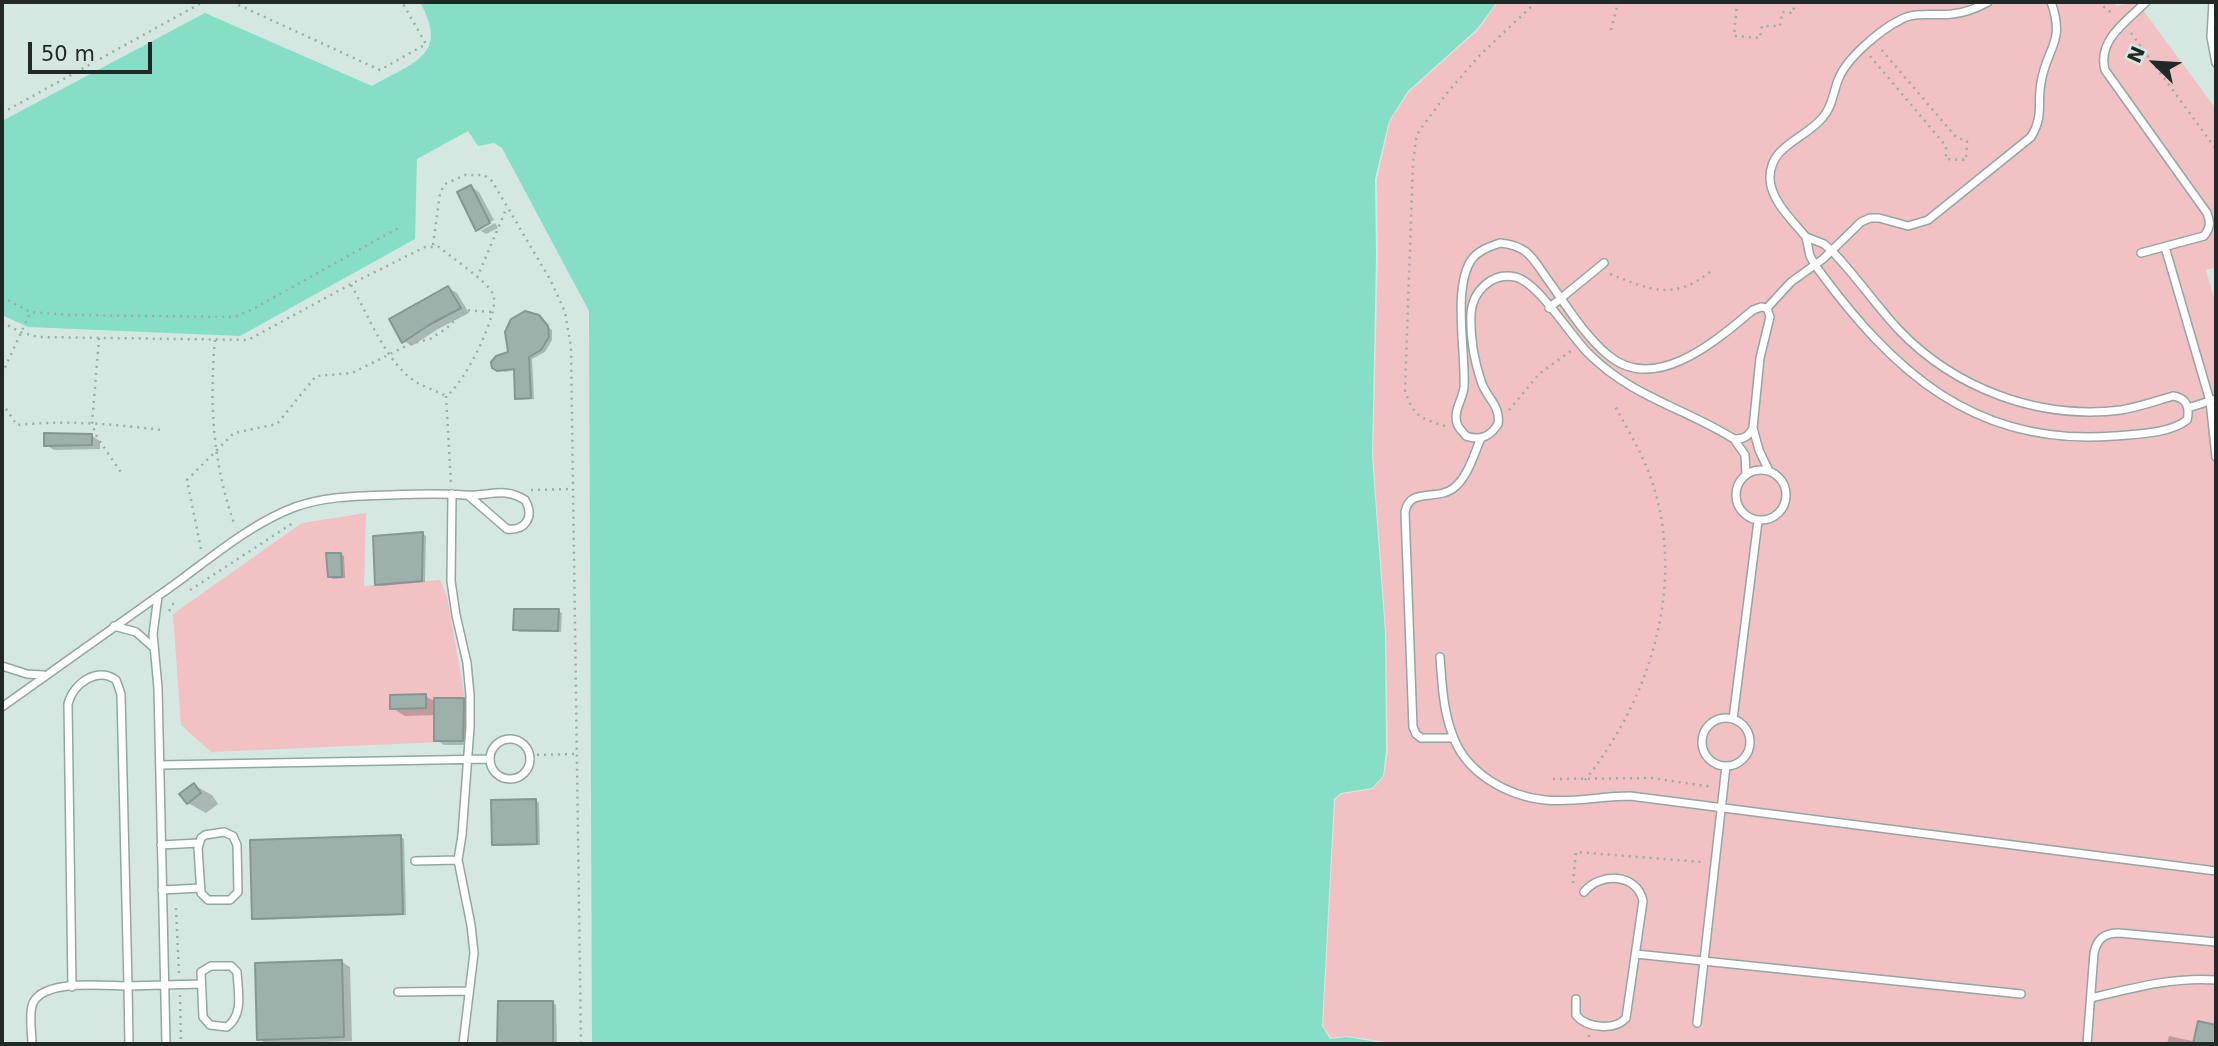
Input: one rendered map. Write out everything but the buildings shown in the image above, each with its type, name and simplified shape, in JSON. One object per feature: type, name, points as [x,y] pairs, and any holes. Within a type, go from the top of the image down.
[{"type":"lane","points":[[1806,237],[1815,265],[1878,343],[1903,368],[1940,395],[1992,421],[2048,434],[2095,437],[2172,428],[2186,420],[2188,408],[2180,397],[2173,396],[2123,410],[2053,410],[2018,402],[1953,374],[1899,329],[1832,251],[1806,237],[1773,191],[1770,179],[1772,166],[1785,146],[1824,116],[1842,71],[1873,40],[1906,17],[1954,14],[1987,2]]},
{"type":"lane","points":[[1767,308],[1791,282],[1832,251],[1855,227],[1870,218],[1908,226],[1928,220],[2031,137],[2040,117],[2040,84],[2057,32],[2051,2]]},
{"type":"lane","points":[[2141,253],[2204,236],[2209,230],[2210,221],[2207,213],[2105,70],[2102,60],[2109,39],[2146,2]]},
{"type":"lane","points":[[2213,2],[2211,37],[2216,63]]},
{"type":"lane","points":[[1753,428],[1749,435],[1734,439],[1633,389],[1581,346],[1533,286],[1514,276],[1493,279],[1477,293],[1471,314],[1474,351],[1481,383],[1497,408],[1498,424],[1494,431],[1481,438],[1466,436],[1457,422],[1456,413],[1464,391],[1463,290],[1472,259],[1484,248],[1500,243],[1516,245],[1530,254],[1561,298],[1607,354],[1639,369],[1676,363],[1722,334],[1753,310],[1767,308]]},
{"type":"lane","points":[[2165,247],[2213,400],[2216,457]]},
{"type":"lane","points":[[1549,308],[1600,266]]},
{"type":"lane","points":[[1767,308],[1770,317],[1760,358],[1753,428],[1769,471]]},
{"type":"lane","points":[[2188,408],[2213,400]]},
{"type":"lane","points":[[1453,738],[1422,738],[1416,734],[1413,727],[1405,512],[1412,497],[1440,495],[1457,486],[1481,438]]},
{"type":"lane","points":[[1734,439],[1745,455],[1746,475]]},
{"type":"lane","points":[[1757,470],[1769,471],[1779,476],[1785,485],[1785,506],[1778,515],[1769,520],[1748,517],[1737,502],[1739,482],[1757,470]]},
{"type":"lane","points":[[2,708],[44,675],[240,538],[275,516],[315,501],[336,497],[452,494],[469,496],[491,492],[514,494],[526,500],[530,514],[522,527],[507,529],[469,496]]},
{"type":"lane","points":[[452,494],[451,581],[467,663],[470,695],[470,727],[458,860],[473,938],[474,967],[463,1044]]},
{"type":"lane","points":[[1733,719],[1758,520]]},
{"type":"lane","points":[[158,596],[153,621],[158,688],[166,1044]]},
{"type":"lane","points":[[114,626],[136,632],[154,648]]},
{"type":"lane","points":[[1440,657],[1445,709],[1453,738],[1472,765],[1487,779],[1505,790],[1525,796],[1567,800],[1630,796],[2216,871]]},
{"type":"lane","points":[[2,666],[27,674],[44,675]]},
{"type":"lane","points":[[72,987],[68,704],[70,696],[80,684],[95,675],[103,674],[116,680],[121,694],[129,1044]]},
{"type":"lane","points":[[1718,719],[1733,719],[1745,727],[1750,742],[1740,761],[1726,766],[1706,756],[1702,742],[1703,734],[1712,722],[1718,719]]},
{"type":"lane","points":[[508,739],[522,743],[530,755],[528,768],[512,778],[500,775],[490,759],[495,746],[508,739]]},
{"type":"lane","points":[[160,765],[490,759]]},
{"type":"lane","points":[[1697,1023],[1726,766]]},
{"type":"lane","points":[[224,832],[233,836],[237,845],[239,886],[235,897],[224,901],[208,900],[200,888],[199,843],[210,833],[224,832]]},
{"type":"lane","points":[[161,845],[199,843]]},
{"type":"lane","points":[[415,861],[458,860]]},
{"type":"lane","points":[[1576,999],[1576,1015],[1586,1023],[1612,1026],[1622,1023],[1628,1013],[1643,901],[1639,887],[1627,880],[1603,878],[1584,892]]},
{"type":"lane","points":[[162,890],[200,888]]},
{"type":"lane","points":[[2087,1044],[2096,944],[2102,937],[2110,933],[2216,942]]},
{"type":"lane","points":[[1636,954],[2021,993]]},
{"type":"lane","points":[[227,966],[237,972],[238,1012],[227,1027],[205,1022],[202,1017],[201,984],[201,972],[207,967],[227,966]]},
{"type":"lane","points":[[2091,998],[2152,983],[2193,979],[2216,981]]},
{"type":"lane","points":[[32,1044],[35,999],[48,989],[201,984]]},
{"type":"lane","points":[[398,992],[469,991]]},
{"type":"path","points":[[2,113],[203,2]]},
{"type":"path","points":[[232,2],[380,70],[426,44],[402,2]]},
{"type":"path","points":[[1461,430],[1417,415],[1409,405],[1405,390],[1416,139],[1447,93],[1479,56],[1536,2]]},
{"type":"path","points":[[1611,30],[1618,2]]},
{"type":"path","points":[[1737,2],[1734,36],[1760,38],[1762,26],[1780,26],[1782,12],[1793,13],[1795,2]]},
{"type":"path","points":[[2098,2],[2124,24],[2216,149]]},
{"type":"path","points":[[1864,48],[1946,146],[1946,159],[1966,160],[1967,141],[1956,137],[1873,40]]},
{"type":"path","points":[[433,245],[440,193],[445,184],[465,175],[484,175],[492,181],[508,206],[551,281],[565,312],[571,347],[581,1044]]},
{"type":"path","points":[[477,278],[508,206]]},
{"type":"path","points":[[2,297],[30,312],[235,317],[400,227]]},
{"type":"path","points":[[2,322],[20,332],[38,337],[252,339],[351,284],[433,245],[477,278],[493,294],[492,312],[477,351],[462,379],[446,396]]},
{"type":"path","points":[[1600,266],[1659,291],[1681,289],[1712,271]]},
{"type":"path","points":[[351,284],[390,356],[414,381],[446,396]]},
{"type":"path","points":[[204,562],[187,480],[234,433],[277,424],[316,376],[352,373],[410,344],[430,339],[465,310],[492,312]]},
{"type":"path","points":[[2,374],[30,312]]},
{"type":"path","points":[[99,338],[92,424],[97,437],[122,474]]},
{"type":"path","points":[[215,340],[212,402],[216,451],[229,510],[240,538]]},
{"type":"path","points":[[1498,424],[1539,374],[1565,354],[1581,346]]},
{"type":"path","points":[[446,396],[452,494]]},
{"type":"path","points":[[2,403],[17,425],[92,424],[161,430]]},
{"type":"path","points":[[1585,780],[1609,748],[1637,695],[1654,650],[1662,611],[1665,575],[1664,541],[1658,503],[1648,472],[1615,406]]},
{"type":"path","points":[[514,494],[534,489],[574,489]]},
{"type":"path","points":[[186,592],[300,518]]},
{"type":"path","points":[[166,617],[175,599]]},
{"type":"path","points":[[530,755],[577,754]]},
{"type":"path","points":[[1553,779],[1653,778],[1723,788]]},
{"type":"path","points":[[1573,883],[1576,852],[1715,863]]},
{"type":"path","points":[[176,889],[181,1044]]},
{"type":"shaded area","points":[[420,2],[1497,2],[1477,29],[1408,91],[1389,121],[1375,179],[1372,456],[1385,632],[1386,751],[1383,776],[1372,788],[1341,793],[1334,799],[1322,1026],[1330,1039],[1347,1037],[1389,1044],[592,1044],[589,311],[502,148],[494,143],[478,146],[468,131],[417,159],[415,239],[240,336],[28,327],[2,315],[2,121],[205,13],[372,86],[413,63],[429,46],[431,35],[428,20]]},
{"type":"shaded area","points":[[1498,2],[2112,2],[2117,6],[2137,2],[2216,109],[2216,267],[2206,270],[2216,305],[2216,1044],[1399,1044],[1347,1036],[1331,1038],[1323,1026],[1335,800],[1342,794],[1373,789],[1384,776],[1388,751],[1386,632],[1373,456],[1378,256],[1377,179],[1390,121],[1409,92],[1478,30]]},
{"type":"shaded area","points":[[366,513],[364,586],[440,580],[447,597],[465,698],[465,741],[211,752],[181,725],[173,614],[302,523]]}]
